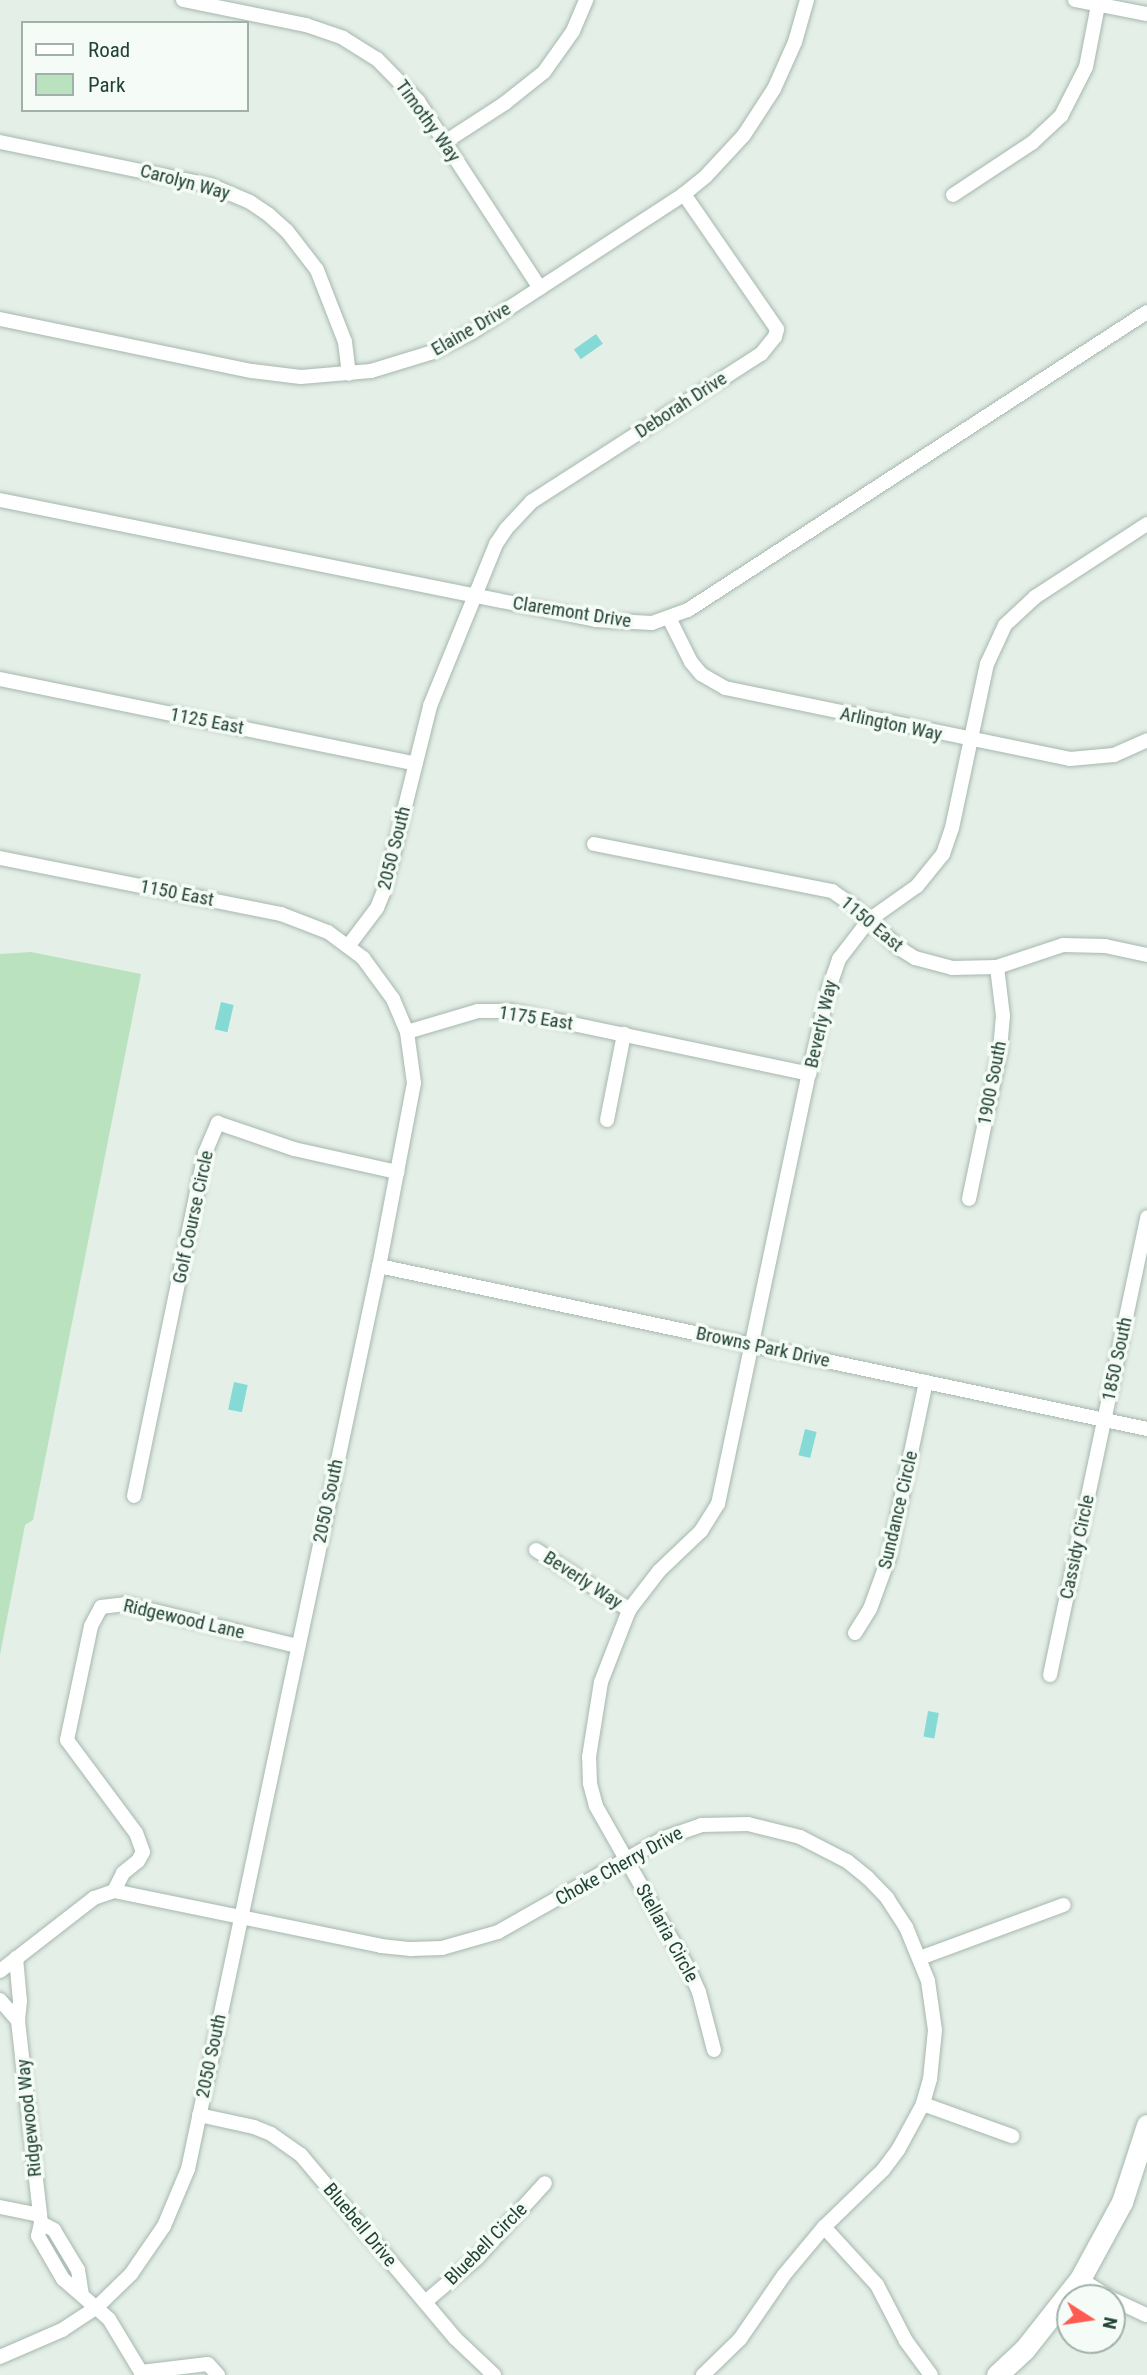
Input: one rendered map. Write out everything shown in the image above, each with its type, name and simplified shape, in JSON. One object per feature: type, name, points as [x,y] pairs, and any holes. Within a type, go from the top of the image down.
[{"type":"main road","points":[[997,2375],[1024,2350],[1080,2279],[1122,2202],[1147,2125]]},
{"type":"street","name":"Timothy Way","points":[[183,0],[306,25],[343,38],[392,72],[418,101],[540,288]]},
{"type":"street","points":[[445,142],[505,103],[544,72],[573,31],[586,0]]},
{"type":"street","name":"Elaine Drive","points":[[0,319],[276,375],[349,374],[392,366],[433,352],[471,332],[684,194],[726,156],[760,113],[786,66],[807,0]]},
{"type":"street","points":[[1075,0],[1147,15]]},
{"type":"street","points":[[953,195],[1032,144],[1061,116],[1086,67],[1098,5]]},
{"type":"street","name":"Carolyn Way","points":[[0,142],[210,185],[250,202],[287,230],[317,270],[345,342],[349,374]]},
{"type":"street","name":"Deborah Drive","points":[[475,595],[496,544],[531,502],[761,354],[775,337],[776,328],[684,194]]},
{"type":"street","name":"Claremont Drive","points":[[0,500],[615,622],[652,623],[669,618],[705,599],[1147,312]]},
{"type":"street","name":"Beverly Way","points":[[625,1859],[596,1806],[590,1783],[589,1757],[600,1682],[629,1610],[659,1572],[701,1531],[718,1503],[833,973],[844,948],[869,920],[918,886],[943,854],[952,828],[992,650],[1014,614],[1035,597],[1147,524]]},
{"type":"street","name":"2050 South","points":[[0,2357],[47,2338],[97,2307],[131,2274],[164,2226],[188,2169],[413,1096],[412,1058],[407,1032],[384,985],[349,945],[377,908],[384,891],[430,706],[475,595]]},
{"type":"street","name":"Arlington Way","points":[[669,618],[691,662],[701,674],[725,688],[1054,758],[1085,760],[1115,755],[1147,740]]},
{"type":"street","name":"1125 East","points":[[0,679],[414,763]]},
{"type":"street","name":"1150 East","points":[[594,844],[832,891],[899,948],[915,958],[952,968],[997,967],[1063,945],[1105,946],[1147,955]]},
{"type":"street","name":"1150 East","points":[[0,858],[281,914],[328,932],[349,945]]},
{"type":"street","name":"1900 South","points":[[969,1199],[1000,1050],[1003,1016],[997,967]]},
{"type":"street","name":"1175 East","points":[[407,1032],[462,1015],[495,1010],[624,1034],[809,1074]]},
{"type":"street","points":[[607,1119],[624,1034]]},
{"type":"street","name":"Golf Course Circle","points":[[134,1496],[205,1153],[218,1123],[294,1149],[397,1172]]},
{"type":"street","name":"1850 South","points":[[1104,1420],[1147,1217]]},
{"type":"street","name":"Browns Park Drive","points":[[379,1266],[1147,1429]]},
{"type":"street","name":"Sundance Circle","points":[[855,1633],[870,1609],[889,1557],[926,1382]]},
{"type":"street","name":"Cassidy Circle","points":[[1050,1675],[1104,1420]]},
{"type":"street","name":"Beverly Way","points":[[536,1550],[629,1610]]},
{"type":"street","name":"Ridgewood Lane","points":[[0,1971],[94,1898],[114,1891],[124,1873],[138,1861],[143,1852],[142,1841],[67,1740],[91,1626],[101,1607],[125,1604],[297,1646]]},
{"type":"street","name":"Choke Cherry Drive","points":[[241,1916],[381,1945],[442,1948],[498,1933],[625,1859],[680,1830],[701,1825],[748,1824],[800,1837],[847,1861],[868,1878],[898,1912],[928,1981],[935,2030],[930,2079],[923,2104],[898,2150],[883,2170],[824,2227]]},
{"type":"street","name":"Stellaria Circle","points":[[625,1859],[689,1970],[699,1992],[714,2050]]},
{"type":"street","points":[[114,1891],[241,1916]]},
{"type":"street","points":[[920,1958],[1063,1905]]},
{"type":"street","name":"Ridgewood Way","points":[[16,1958],[19,2021],[41,2219],[38,2236],[63,2278],[109,2319],[141,2374],[208,2364],[218,2375]]},
{"type":"street","points":[[0,2000],[19,2021]]},
{"type":"street","points":[[923,2104],[1012,2136]]},
{"type":"street","name":"Bluebell Drive","points":[[199,2115],[254,2127],[279,2139],[301,2155],[488,2373]]},
{"type":"street","name":"Bluebell Circle","points":[[425,2302],[477,2258],[545,2183]]},
{"type":"street","points":[[0,2207],[41,2219]]},
{"type":"street","points":[[703,2375],[740,2339],[784,2275],[824,2227],[877,2285],[906,2341],[931,2375]]},
{"type":"street","points":[[1080,2279],[1088,2284]]},
{"type":"street","points":[[1126,2305],[1147,2315]]},
{"type":"green space","points":[[31,952],[141,974],[33,1520],[25,1525],[0,1655],[0,954]]},
{"type":"water","points":[[596,334],[603,344],[581,359],[574,349]]},
{"type":"water","points":[[221,1002],[234,1005],[227,1032],[215,1029]]},
{"type":"water","points":[[234,1382],[248,1385],[242,1412],[228,1409]]},
{"type":"water","points":[[805,1429],[817,1432],[810,1458],[798,1455]]},
{"type":"water","points":[[928,1711],[939,1713],[934,1739],[923,1737]]}]
